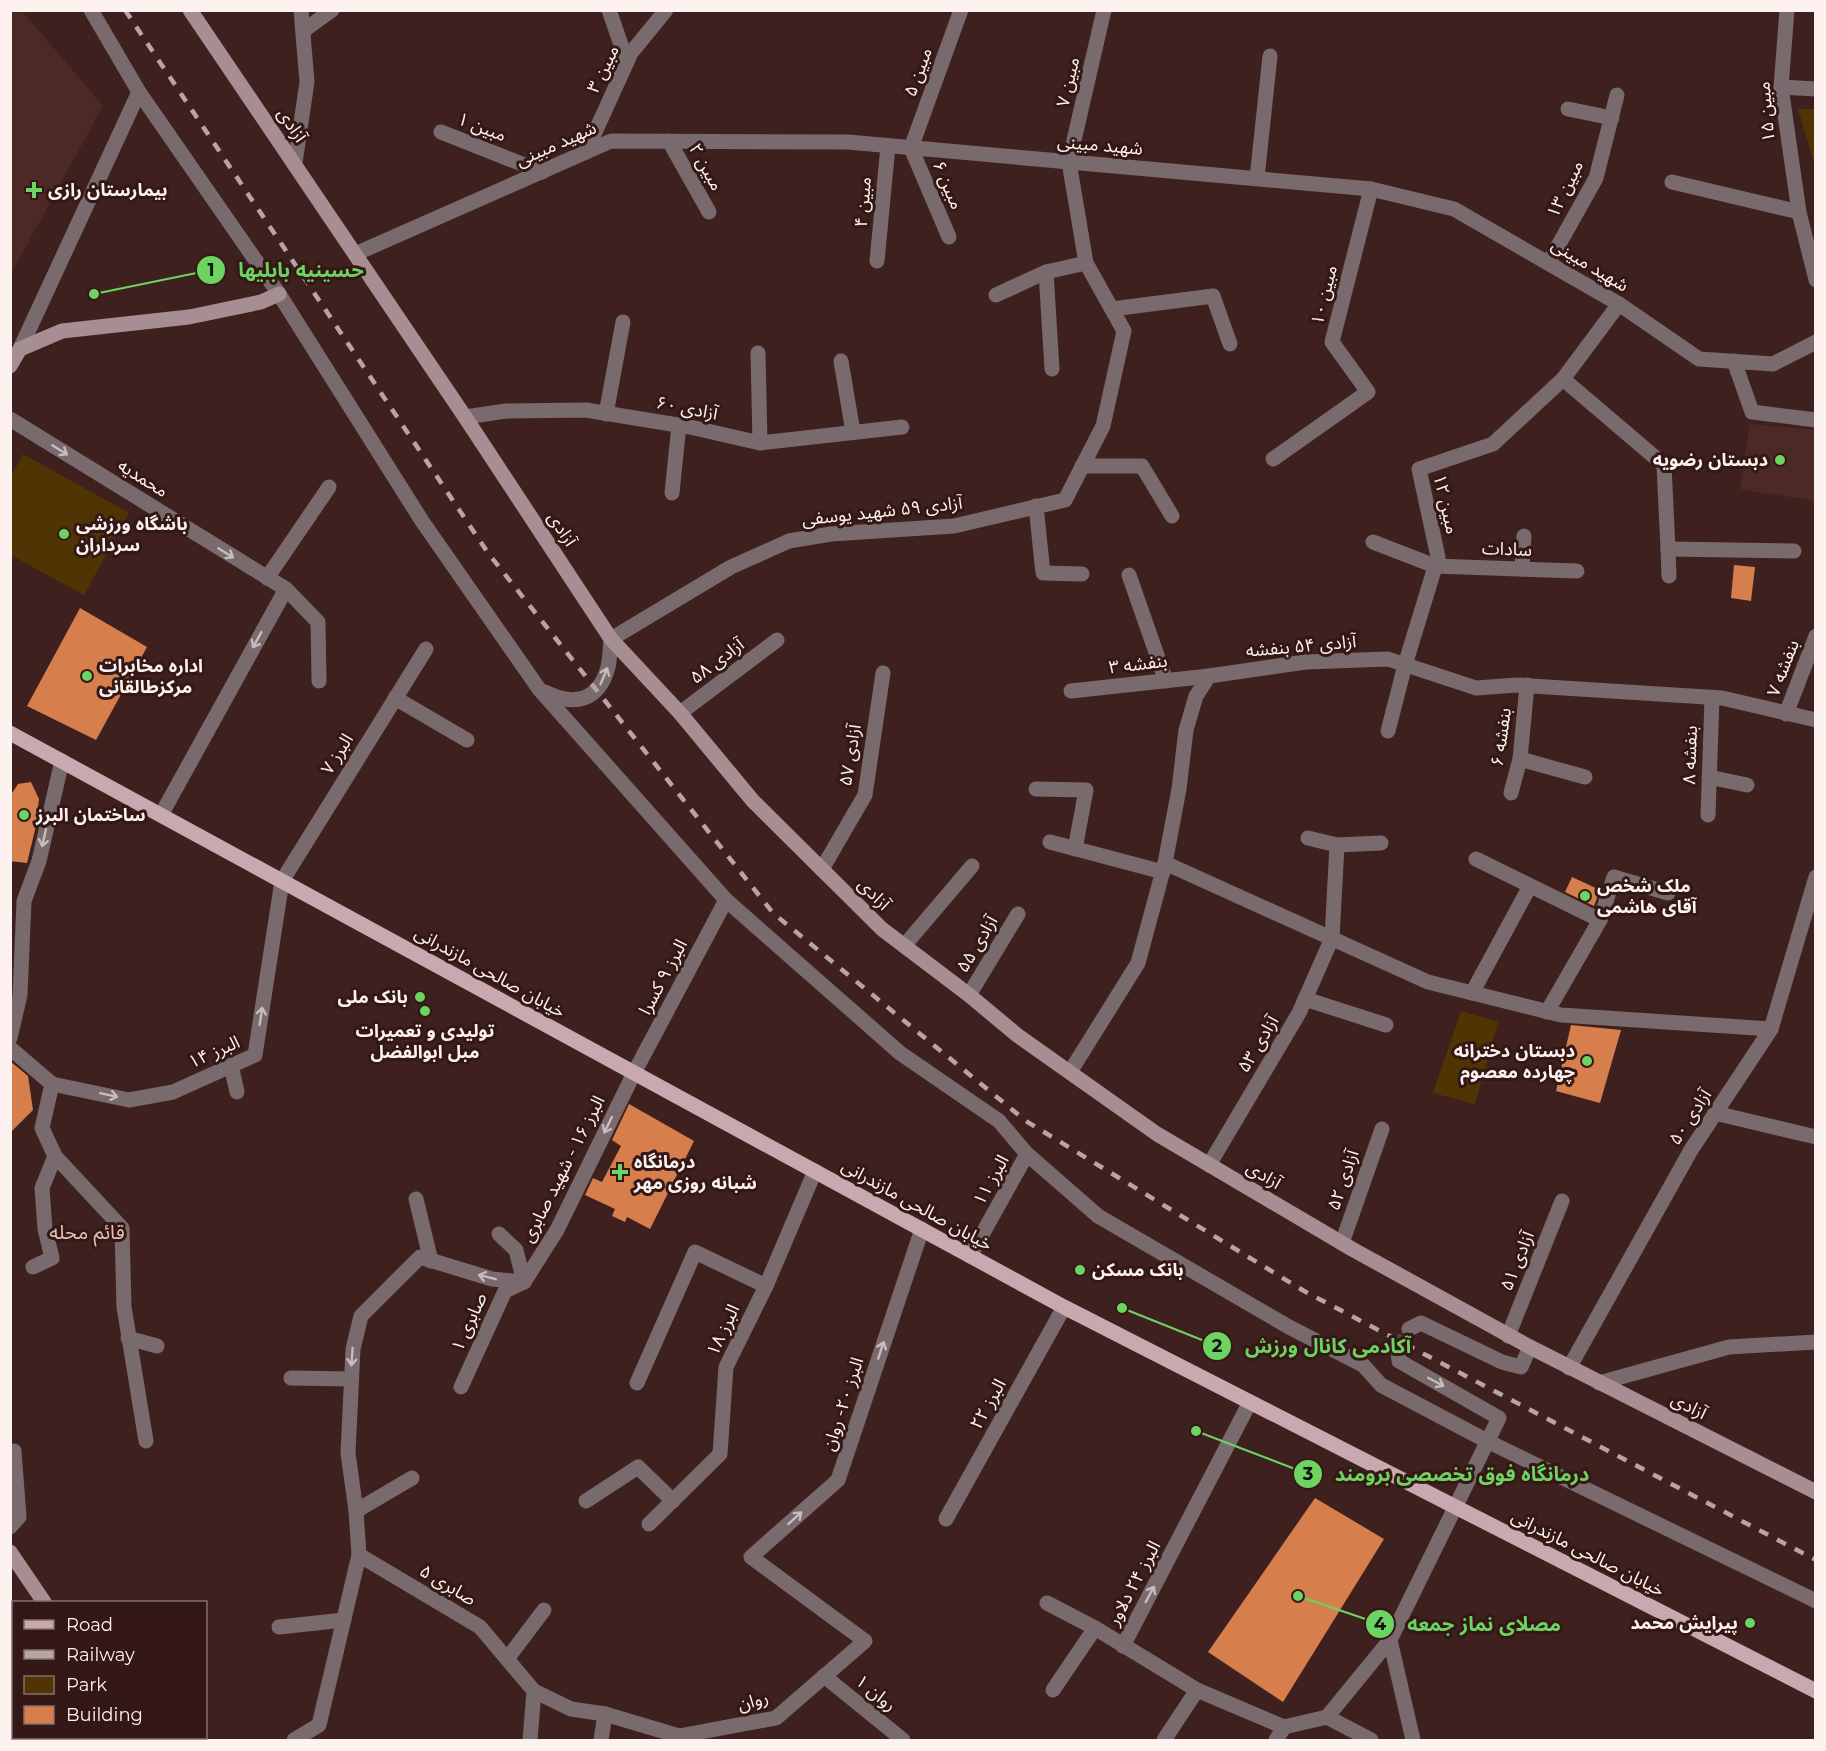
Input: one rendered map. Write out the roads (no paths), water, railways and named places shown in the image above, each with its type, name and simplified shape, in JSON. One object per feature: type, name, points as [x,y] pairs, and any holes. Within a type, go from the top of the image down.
[{"type":"main road","name":"آزادی","points":[[190,10],[295,163],[611,639],[680,713],[753,801],[882,929],[969,995],[1017,1035],[1157,1134],[1342,1244],[1509,1336],[1815,1492]]},
{"type":"main road","points":[[10,366],[20,349],[62,331],[189,317],[261,302],[279,294]]},
{"type":"main road","name":"خیابان صالحی مازندرانی","points":[[10,733],[1064,1307],[1815,1691]]},
{"type":"main road","points":[[10,1552],[43,1601]]},
{"type":"street","points":[[91,10],[139,92],[279,294],[422,521],[539,689],[726,900],[900,1053],[999,1121],[1027,1154],[1098,1216],[1289,1327],[1363,1365],[1381,1385],[1487,1441],[1815,1601]]},
{"type":"street","points":[[295,163],[307,82],[301,10]]},
{"type":"street","points":[[303,31],[332,10]]},
{"type":"street","points":[[609,10],[627,62]]},
{"type":"street","name":"مبین ۳","points":[[586,152],[631,52],[666,10]]},
{"type":"street","name":"مبین ۵","points":[[911,148],[961,10]]},
{"type":"street","name":"مبین ۷","points":[[1069,162],[1104,10]]},
{"type":"street","name":"مبین ۱۵","points":[[1787,10],[1780,87],[1799,212],[1815,280]]},
{"type":"street","points":[[1257,178],[1270,56]]},
{"type":"street","points":[[1780,87],[1815,89]]},
{"type":"street","points":[[20,349],[139,92]]},
{"type":"street","name":"مبین ۱۳","points":[[1549,262],[1596,178],[1617,95]]},
{"type":"street","points":[[1568,109],[1612,118]]},
{"type":"street","name":"مبین ۱","points":[[441,132],[542,172]]},
{"type":"street","name":"شهید مبینی","points":[[355,254],[611,141],[848,142],[1371,189],[1454,209],[1619,304],[1699,359],[1773,364],[1815,342]]},
{"type":"street","name":"مبین ۲","points":[[669,141],[709,212]]},
{"type":"street","name":"مبین ۴","points":[[877,261],[888,146]]},
{"type":"street","name":"مبین ۶","points":[[911,148],[949,237]]},
{"type":"street","name":"آزادی ۵۹ شهید یوسفی","points":[[611,639],[731,567],[789,541],[831,534],[954,526],[1065,500],[1103,426],[1124,331],[1086,263],[1069,162]]},
{"type":"street","points":[[1672,182],[1799,212]]},
{"type":"street","name":"مبین ۱۰","points":[[1273,459],[1368,392],[1332,342],[1371,189]]},
{"type":"street","points":[[996,295],[1046,272],[1086,263]]},
{"type":"street","points":[[1046,272],[1052,369]]},
{"type":"street","points":[[1112,309],[1214,296],[1230,344]]},
{"type":"street","name":"مبین ۱۲","points":[[1388,731],[1405,665],[1438,557],[1419,469],[1493,444],[1563,379],[1619,304]]},
{"type":"street","points":[[606,414],[623,322]]},
{"type":"street","points":[[758,353],[760,443]]},
{"type":"street","points":[[841,361],[853,432]]},
{"type":"street","points":[[1734,361],[1752,412],[1815,420]]},
{"type":"street","points":[[1563,379],[1664,465],[1669,576]]},
{"type":"street","name":"آزادی ۶۰","points":[[465,417],[506,411],[586,410],[680,425],[760,443],[902,427]]},
{"type":"street","name":"محمدیه","points":[[10,419],[286,589],[318,622],[319,681]]},
{"type":"street","points":[[672,493],[680,425]]},
{"type":"street","points":[[1082,466],[1142,466],[1172,516]]},
{"type":"street","points":[[267,578],[329,487]]},
{"type":"street","points":[[1036,506],[1043,573],[1082,574]]},
{"type":"street","points":[[1522,569],[1524,536]]},
{"type":"street","name":"سادات","points":[[1373,542],[1435,566],[1577,571]]},
{"type":"street","points":[[1668,549],[1794,550]]},
{"type":"street","points":[[1129,575],[1166,681]]},
{"type":"street","points":[[161,815],[286,589]]},
{"type":"street","name":"بنفشه ۷","points":[[1786,714],[1815,636]]},
{"type":"street","points":[[539,689],[560,700],[578,701],[597,691],[608,668],[611,639]]},
{"type":"street","name":"آزادی ۵۸","points":[[680,713],[777,640]]},
{"type":"street","name":"البرز ۷","points":[[282,880],[426,649]]},
{"type":"street","name":"آزادی ۵۴ بنفشه","points":[[1209,676],[1306,662],[1388,659],[1476,688],[1527,685],[1722,698],[1815,720]]},
{"type":"street","name":"آزادی ۵۷","points":[[822,869],[865,795],[883,673]]},
{"type":"street","points":[[1070,1072],[1138,963],[1164,868],[1179,789],[1186,730],[1196,696],[1209,676]]},
{"type":"street","name":"بنفشه ۳","points":[[1071,692],[1209,676]]},
{"type":"street","name":"بنفشه ۶","points":[[1511,793],[1520,759],[1527,685]]},
{"type":"street","points":[[395,698],[466,740]]},
{"type":"street","name":"بنفشه ۸","points":[[1708,815],[1712,698]]},
{"type":"street","points":[[1520,759],[1585,777]]},
{"type":"street","points":[[10,1038],[20,995],[24,901],[39,861],[62,761]]},
{"type":"street","points":[[1709,777],[1747,785]]},
{"type":"street","points":[[1036,789],[1086,790],[1075,849]]},
{"type":"street","points":[[1308,838],[1337,845],[1381,843]]},
{"type":"street","points":[[1050,842],[1164,868],[1332,938],[1428,982],[1561,1015],[1771,1029]]},
{"type":"street","points":[[1332,938],[1337,845]]},
{"type":"street","points":[[1476,859],[1600,920]]},
{"type":"street","points":[[904,945],[972,866]]},
{"type":"street","points":[[1547,1012],[1600,920],[1614,877],[1668,893]]},
{"type":"street","name":"آزادی ۵۰","points":[[1569,1368],[1691,1150],[1771,1029],[1815,877]]},
{"type":"street","name":"البرز ۱۴","points":[[10,1048],[52,1084],[129,1100],[173,1092],[231,1065],[261,1057],[282,880]]},
{"type":"street","points":[[1472,993],[1530,886]]},
{"type":"street","name":"البرز ۹ کسرا","points":[[634,1072],[726,900]]},
{"type":"street","name":"آزادی ۵۵","points":[[969,995],[1018,914]]},
{"type":"street","name":"آزادی ۵۳","points":[[1209,1165],[1299,1013],[1332,938]]},
{"type":"street","points":[[1305,999],[1386,1025]]},
{"type":"street","points":[[231,1065],[237,1092]]},
{"type":"street","name":"البرز ۱۶ - شهید صابری","points":[[524,1282],[557,1230],[634,1072]]},
{"type":"street","points":[[52,1084],[42,1128],[55,1156],[122,1228],[124,1307],[146,1441]]},
{"type":"street","points":[[1715,1113],[1815,1137]]},
{"type":"street","name":"آزادی ۵۲","points":[[1342,1244],[1382,1129]]},
{"type":"street","name":"البرز ۱۱","points":[[970,1256],[1027,1154]]},
{"type":"street","points":[[33,1267],[52,1258],[45,1229],[42,1188],[55,1156]]},
{"type":"street","name":"البرز ۱۸","points":[[649,1524],[720,1454],[726,1367],[766,1286],[815,1171]]},
{"type":"street","points":[[416,1199],[431,1261]]},
{"type":"street","name":"آزادی ۵۱","points":[[1509,1336],[1562,1202]]},
{"type":"street","name":"البرز ۲۰- روان","points":[[751,1557],[838,1480],[921,1229]]},
{"type":"street","points":[[294,1740],[319,1725],[359,1555],[348,1453],[353,1349],[361,1316],[420,1257],[492,1279],[524,1282],[516,1250],[498,1234]]},
{"type":"street","points":[[637,1383],[695,1252],[766,1286]]},
{"type":"street","name":"صابری ۱","points":[[461,1387],[505,1291],[524,1282]]},
{"type":"street","name":"البرز ۲۲","points":[[946,1519],[1064,1307]]},
{"type":"street","points":[[1409,1329],[1421,1323],[1502,1362],[1521,1366],[1530,1347]]},
{"type":"street","points":[[128,1338],[157,1346]]},
{"type":"street","points":[[1599,1383],[1729,1347],[1815,1342]]},
{"type":"street","points":[[1276,1740],[1284,1727],[1327,1717],[1390,1640],[1499,1418],[1399,1361],[1398,1350]]},
{"type":"street","points":[[291,1378],[351,1379]]},
{"type":"street","name":"البرز ۲۴ دلاور","points":[[1250,1402],[1123,1646],[1197,1690],[1284,1727]]},
{"type":"street","points":[[10,1527],[19,1517],[14,1451]]},
{"type":"street","points":[[586,1501],[638,1467],[673,1501]]},
{"type":"street","points":[[356,1511],[412,1478]]},
{"type":"street","name":"صابری ۵","points":[[359,1555],[480,1627],[507,1659]]},
{"type":"street","name":"روان","points":[[507,1659],[534,1691],[572,1709],[605,1714],[679,1736],[700,1736],[776,1718],[865,1641],[751,1557]]},
{"type":"street","points":[[1047,1603],[1095,1628],[1123,1646]]},
{"type":"street","points":[[507,1659],[544,1610]]},
{"type":"street","points":[[279,1627],[345,1620]]},
{"type":"street","points":[[1053,1690],[1095,1628]]},
{"type":"street","points":[[1390,1640],[1413,1740]]},
{"type":"street","name":"روان ۱","points":[[824,1676],[903,1740]]},
{"type":"street","points":[[1164,1740],[1197,1690]]},
{"type":"street","points":[[530,1740],[534,1691]]},
{"type":"street","points":[[601,1740],[605,1714]]},
{"type":"street","points":[[1327,1717],[1371,1740]]},
{"type":"tunnel","points":[[1398,1350],[1409,1329]]},
{"type":"railway","points":[[125,10],[488,553],[773,913],[1026,1121],[1304,1291],[1816,1560]]},
{"type":"place","name":"بیمارستان رازی","points":[[34,190]]},
{"type":"place","name":"حسینیه بابلیها","points":[[94,294]]},
{"type":"place","name":"دبستان رضویه","points":[[1780,460]]},
{"type":"place","name":"باشگاه ورزشی سرداران","points":[[64,534]]},
{"type":"place","name":"اداره مخابرات مرکزطالقانی","points":[[87,676]]},
{"type":"place","name":"ساختمان البرز","points":[[24,815]]},
{"type":"place","name":"ملک شخص آقای هاشمی","points":[[1585,896]]},
{"type":"place","name":"بانک ملی","points":[[420,997]]},
{"type":"place","name":"تولیدی و تعمیرات مبل ابوالفضل","points":[[425,1011]]},
{"type":"place","name":"دبستان دخترانه چهارده معصوم","points":[[1587,1061]]},
{"type":"place","name":"درمانگاه شبانه روزی مهر","points":[[620,1172]]},
{"type":"place","name":"بانک مسکن","points":[[1080,1270]]},
{"type":"place","name":"آکادمی کانال ورزش","points":[[1122,1308]]},
{"type":"place","name":"درمانگاه فوق تخصصی برومند","points":[[1196,1431]]},
{"type":"place","name":"مصلای نماز جمعه","points":[[1298,1596]]},
{"type":"place","name":"پیرایش محمد","points":[[1750,1623]]},
{"type":"district","name":"قائم محله","points":[[87,1232]]}]
